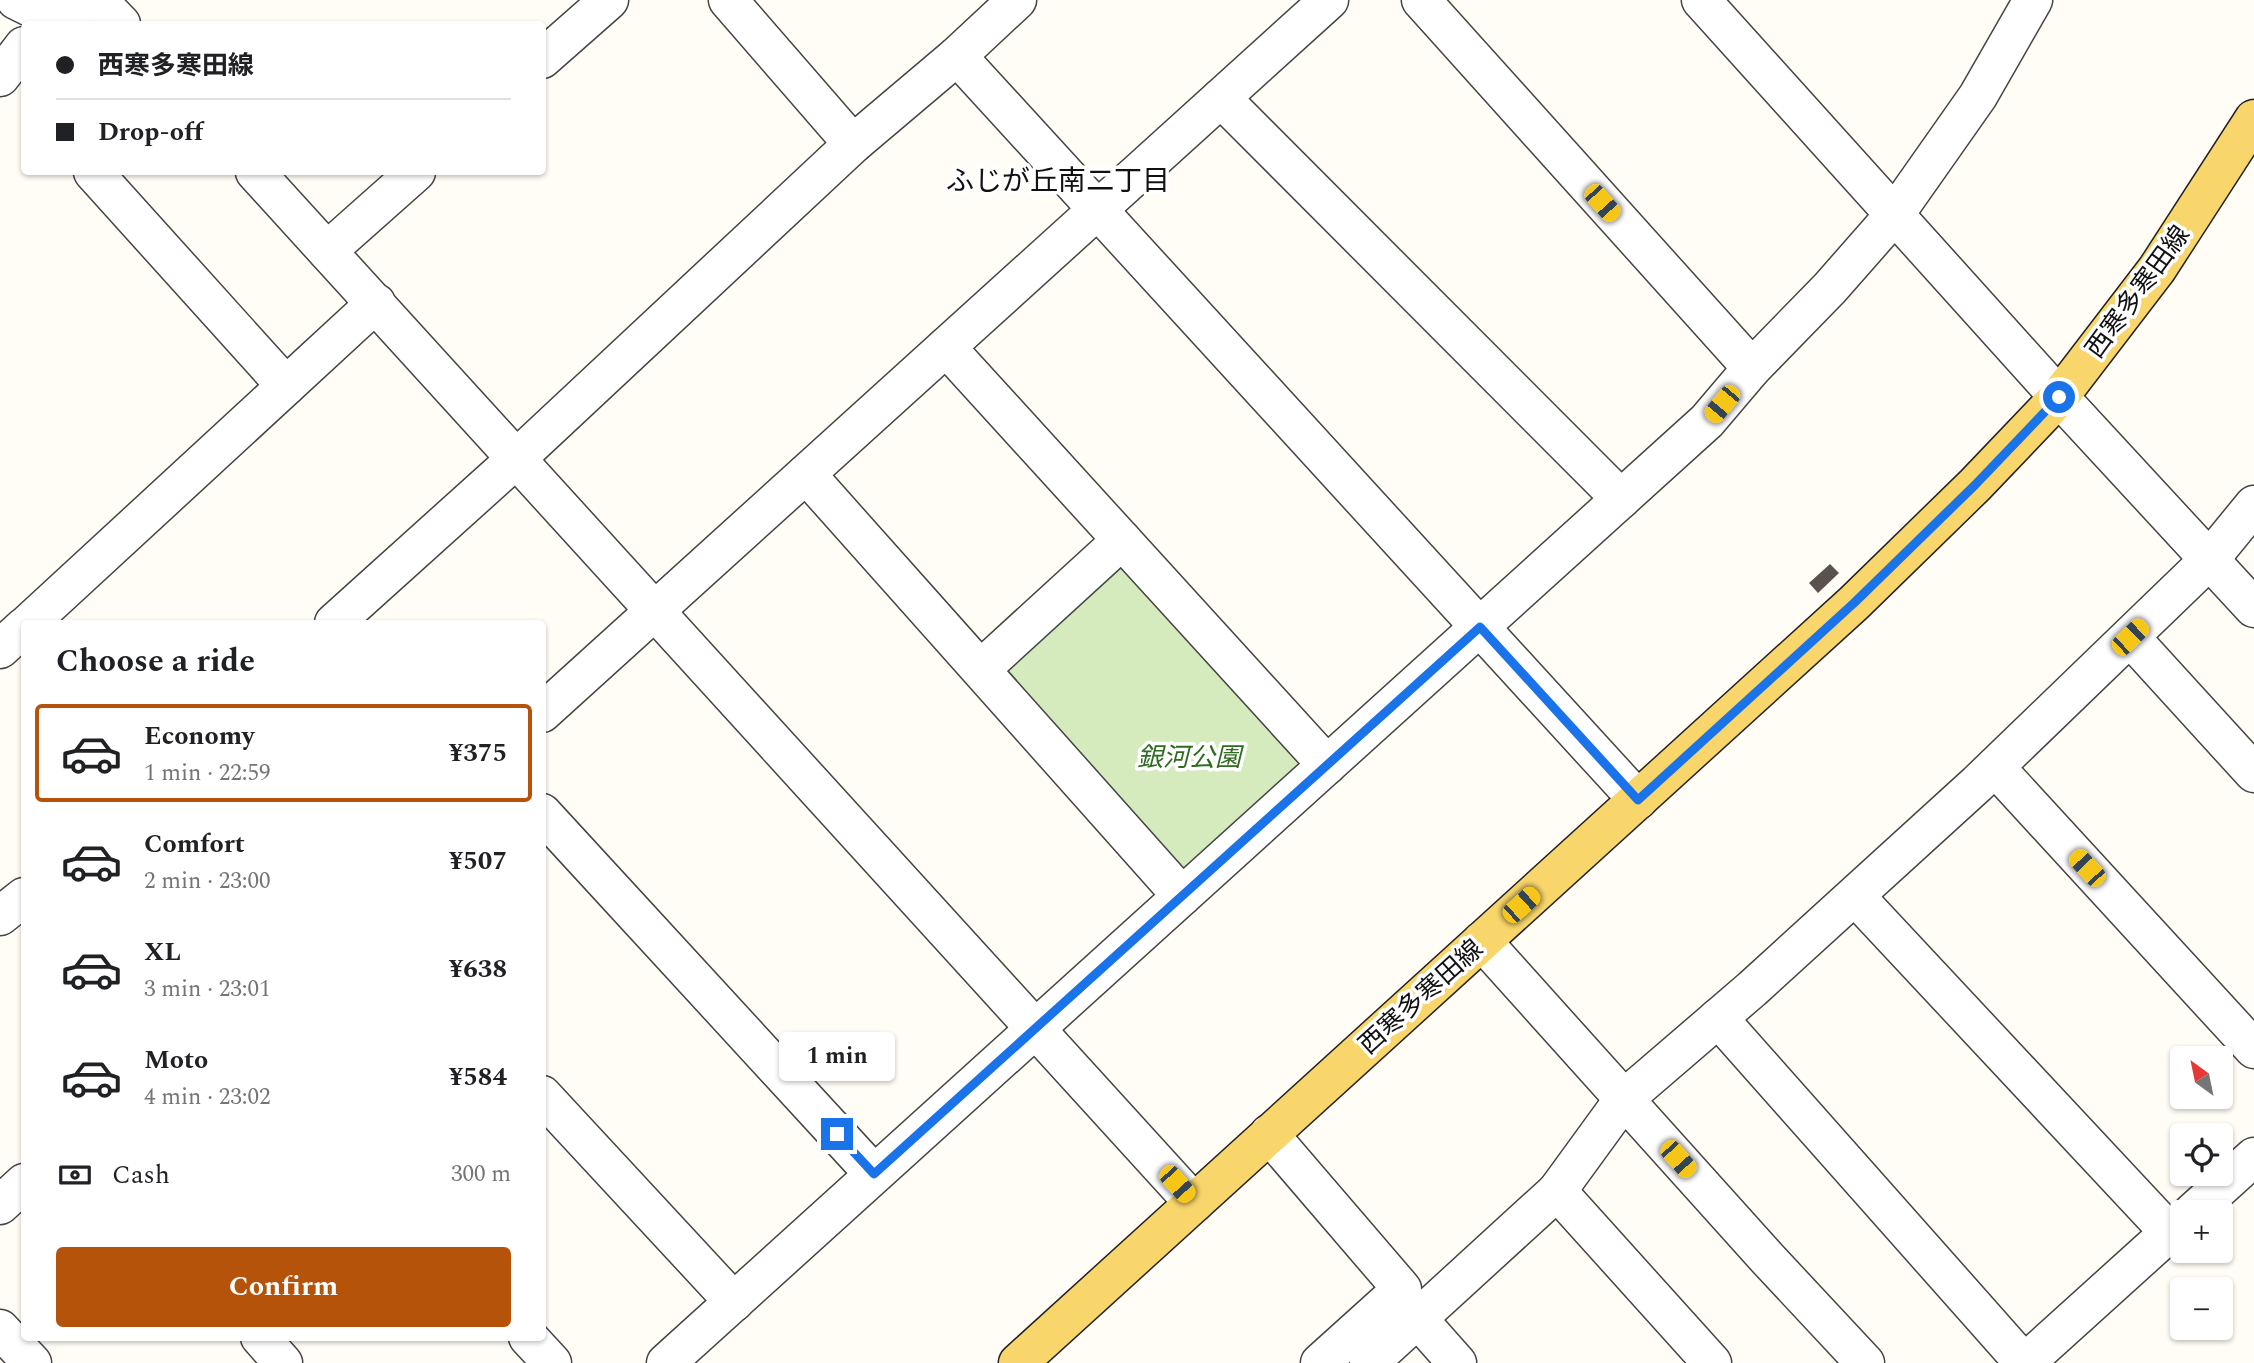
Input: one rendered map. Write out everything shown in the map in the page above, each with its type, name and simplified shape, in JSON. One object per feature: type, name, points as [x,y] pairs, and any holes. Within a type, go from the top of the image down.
[{"type":"main road","name":"西寒多寒田線","points":[[1018,1363],[1854,603],[1975,485],[2059,397],[2157,270],[2254,119]]},
{"type":"street","points":[[40,10],[96,0],[118,21]]},
{"type":"street","points":[[546,55],[609,0]]},
{"type":"street","points":[[728,0],[853,144]]},
{"type":"street","points":[[337,620],[516,458],[853,144],[957,56],[1017,0]]},
{"type":"street","points":[[546,709],[1329,0]]},
{"type":"street","points":[[1421,0],[1752,368]]},
{"type":"street","points":[[1701,0],[2059,397],[2254,608]]},
{"type":"street","points":[[666,1363],[1707,421],[1752,368],[1830,288],[1895,214],[1978,96],[2019,6]]},
{"type":"street","points":[[957,56],[1638,800]]},
{"type":"street","points":[[1221,98],[1621,499]]},
{"type":"street","points":[[96,175],[286,386]]},
{"type":"street","points":[[258,175],[1194,1203]]},
{"type":"street","points":[[327,251],[413,175]]},
{"type":"street","points":[[32,620],[376,303]]},
{"type":"street","points":[[946,347],[1327,765]]},
{"type":"street","points":[[806,474],[1182,896]]},
{"type":"street","points":[[1369,1363],[1557,1191],[1624,1099],[1718,1018],[1995,767],[2210,560],[2254,505]]},
{"type":"street","points":[[981,669],[1122,540]]},
{"type":"street","points":[[0,649],[21,630]]},
{"type":"street","points":[[2130,637],[2254,773]]},
{"type":"street","points":[[1995,767],[2254,1049]]},
{"type":"street","points":[[546,817],[874,1174]]},
{"type":"street","points":[[1855,895],[2170,1211]]},
{"type":"street","points":[[0,916],[21,899]]},
{"type":"street","points":[[1482,941],[1766,1258],[1865,1363]]},
{"type":"street","points":[[1718,1018],[2024,1363],[2170,1232]]},
{"type":"street","points":[[546,1099],[734,1301]]},
{"type":"street","points":[[1269,1134],[1402,1289],[1320,1363]]},
{"type":"street","points":[[2208,1200],[2251,1165]]},
{"type":"street","points":[[0,1205],[21,1186]]},
{"type":"street","points":[[1557,1191],[1712,1363]]},
{"type":"street","points":[[1418,1318],[1457,1363]]},
{"type":"street","points":[[0,1329],[32,1363]]},
{"type":"street","points":[[264,1341],[283,1363]]},
{"type":"street","points":[[532,1341],[552,1363]]},
{"type":"green space","name":"銀河公園","points":[[1110,564],[1125,565],[1295,751],[1298,770],[1189,868],[1174,866],[1005,674],[1007,657]]},
{"type":"building","points":[[1830,564],[1839,573],[1818,593],[1809,583]]},
{"type":"district","name":"ふじが丘南二丁目","points":[[1058,181]]},
{"type":"route","points":[[837,1134],[874,1174],[1480,627],[1638,800],[1854,603],[1975,485],[2059,397]]}]
